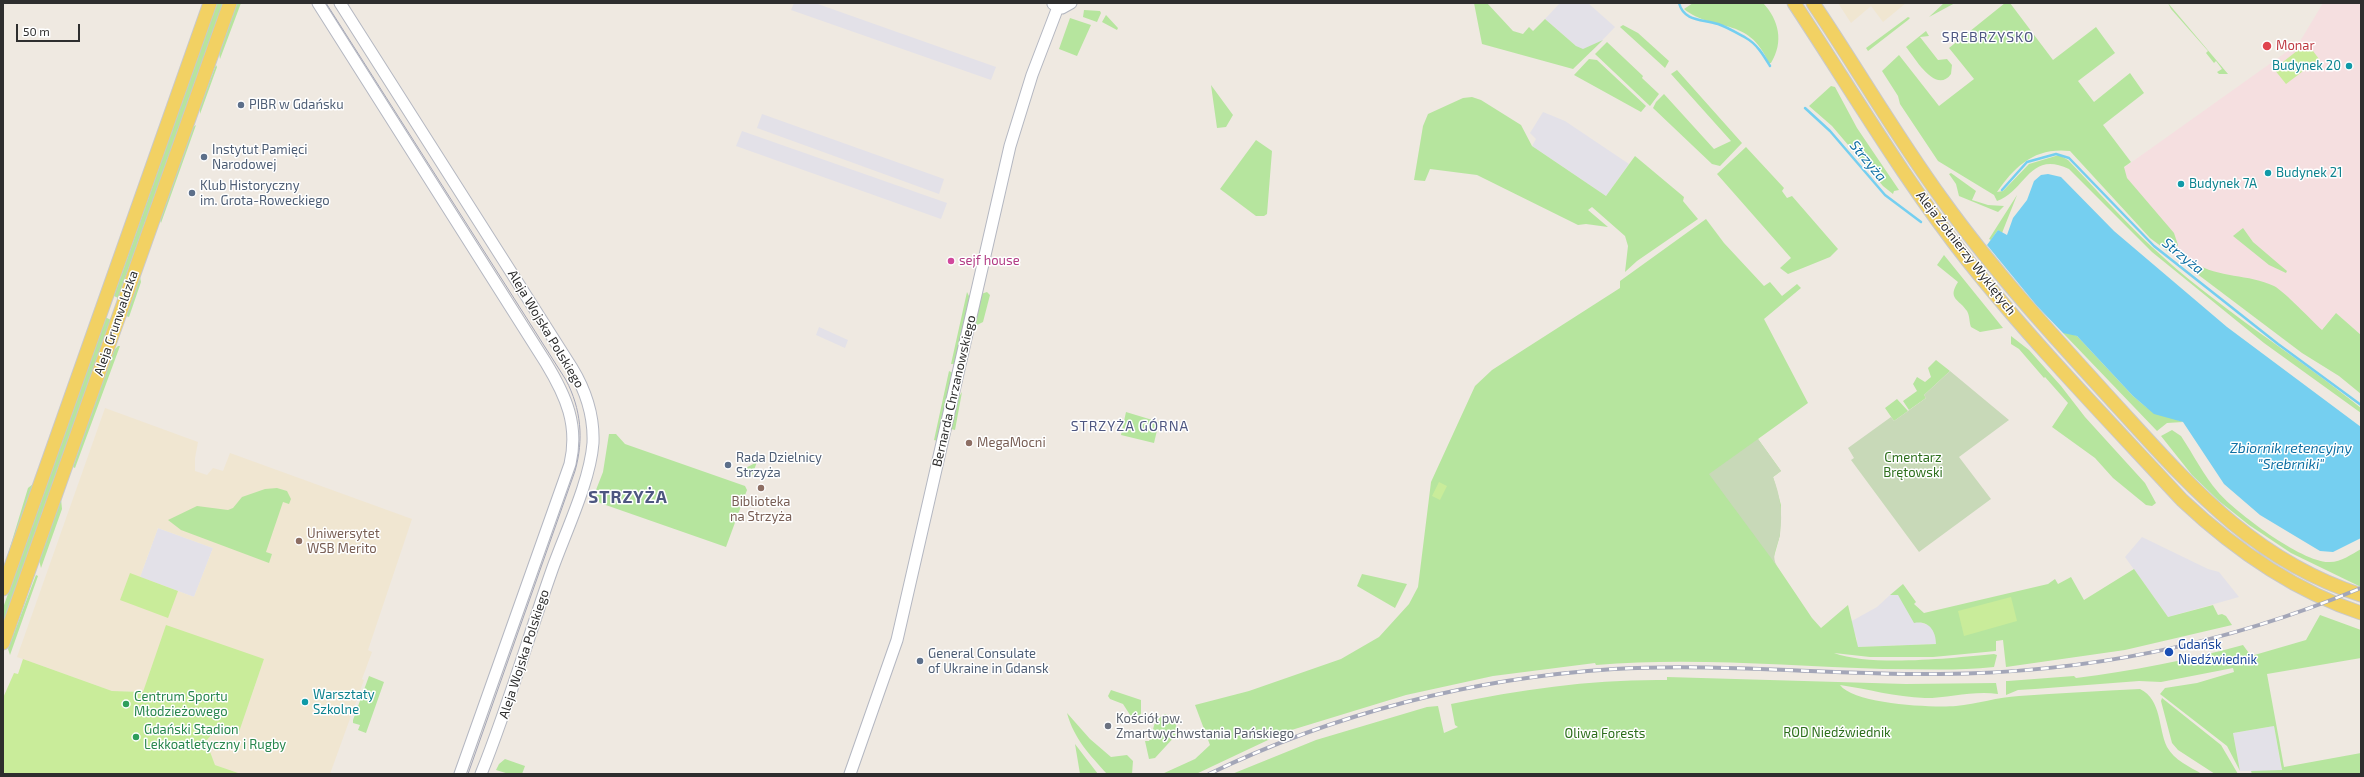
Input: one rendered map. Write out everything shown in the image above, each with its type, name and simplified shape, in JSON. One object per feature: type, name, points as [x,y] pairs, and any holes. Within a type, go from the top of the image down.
[{"type":"main road","name":"Aleja Grunwaldzka","points":[[3,588],[210,3]]},
{"type":"main road","name":"Aleja Grunwaldzka","points":[[3,643],[230,3]]},
{"type":"main road","name":"Aleja Żołnierzy Wyklętych","points":[[1794,3],[1918,192],[1968,261],[2015,318],[2182,500],[2210,526],[2266,568],[2305,590],[2361,613]]},
{"type":"main road","name":"Aleja Żołnierzy Wyklętych","points":[[1813,3],[1940,197],[1999,274],[2193,489],[2242,533],[2274,554],[2330,584],[2361,595]]},
{"type":"street","name":"Aleja Wojska Polskiego","points":[[318,3],[550,369],[565,396],[571,411],[574,433],[570,464],[460,774]]},
{"type":"street","name":"Aleja Wojska Polskiego","points":[[340,3],[572,368],[585,394],[591,418],[592,444],[588,469],[539,608],[510,698],[481,774]]},
{"type":"street","points":[[1055,5],[1067,7],[1071,3]]},
{"type":"street","name":"Bernarda Chrzanowskiego","points":[[850,774],[897,640],[1010,146],[1055,5]]},
{"type":"shaded area","points":[[794,3],[815,3],[996,67],[991,80],[791,10]]},
{"type":"shaded area","points":[[1560,3],[1588,3],[1615,27],[1592,51],[1585,54],[1545,19]]},
{"type":"shaded area","points":[[1838,3],[1906,3],[1883,22],[1871,6],[1851,23]]},
{"type":"shaded area","points":[[2323,3],[2361,3],[2361,335],[2336,313],[2302,353],[2150,238],[2101,184],[2299,43]]},
{"type":"shaded area","points":[[1543,112],[1565,121],[1629,164],[1606,196],[1532,146],[1536,139],[1530,133]]},
{"type":"shaded area","points":[[762,114],[944,179],[939,194],[757,128]]},
{"type":"shaded area","points":[[742,131],[947,203],[941,219],[736,146]]},
{"type":"shaded area","points":[[819,327],[848,340],[845,348],[816,335]]},
{"type":"shaded area","points":[[105,408],[198,442],[195,458],[195,471],[207,475],[213,468],[223,471],[230,453],[412,519],[368,650],[372,652],[362,679],[364,680],[330,774],[241,774],[215,765],[206,741],[220,725],[239,732],[264,659],[143,692],[112,691],[17,657]],"holes":[[[158,528],[213,548],[194,597],[140,577]]]},
{"type":"shaded area","points":[[158,528],[213,548],[194,597],[140,577]]},
{"type":"shaded area","points":[[2142,537],[2208,569],[2219,572],[2239,597],[2168,617],[2125,557]]},
{"type":"shaded area","points":[[1890,595],[1898,595],[1919,622],[1931,626],[1936,633],[1936,644],[1857,647],[1857,639],[1850,622],[1877,607]]},
{"type":"shaded area","points":[[2274,726],[2282,771],[2240,771],[2233,733]]},
{"type":"green space","points":[[217,3],[223,3],[118,298],[114,296]]},
{"type":"green space","points":[[237,3],[241,3],[220,59],[219,53]]},
{"type":"green space","points":[[1474,3],[1487,3],[1513,31],[1523,34],[1529,27],[1533,31],[1545,19],[1576,46],[1583,49],[1603,40],[1573,69],[1482,44]]},
{"type":"green space","points":[[1693,3],[1763,3],[1773,17],[1778,32],[1777,47],[1771,63],[1769,63],[1761,48],[1741,31],[1707,21],[1684,9]]},
{"type":"green space","points":[[1944,3],[1955,3],[1929,17]]},
{"type":"green space","points":[[2005,3],[2010,3],[2053,60],[2096,27],[2115,53],[2078,81],[2094,102],[2130,73],[2144,93],[2103,125],[2131,162],[2124,167],[2127,178],[2174,233],[2178,245],[2170,253],[2150,238],[2070,151],[2046,152],[2027,160],[2011,174],[1997,192],[2003,191],[2029,164],[2059,155],[2068,160],[2152,247],[2177,269],[2228,310],[2361,408],[2361,413],[2264,343],[2152,252],[2069,169],[2056,165],[2045,165],[2036,168],[2007,196],[1997,201],[1994,195],[1938,161],[1900,104],[1898,96],[1882,71],[1899,55],[1939,106],[1974,79],[1949,48]]},
{"type":"green space","points":[[2168,3],[2228,74],[2219,74],[2217,72],[2222,69],[2216,61],[2214,63],[2206,53],[2208,51],[2171,9]]},
{"type":"green space","points":[[1084,10],[1100,11],[1101,13],[1097,22],[1083,17]]},
{"type":"green space","points":[[1106,15],[1118,28],[1117,30],[1102,22]]},
{"type":"green space","points":[[1908,17],[1910,18],[1908,20],[1868,51],[1866,48]]},
{"type":"green space","points":[[1070,18],[1091,25],[1077,56],[1059,49]]},
{"type":"green space","points":[[1623,25],[1638,33],[1669,61],[1665,68],[1620,27]]},
{"type":"green space","points":[[1926,31],[1929,36],[1920,37],[1938,60],[1947,59],[1952,65],[1951,74],[1945,79],[1939,80],[1933,78],[1920,66],[1906,47]]},
{"type":"green space","points":[[1607,42],[1643,76],[1642,78],[1659,94],[1650,106],[1595,54]]},
{"type":"green space","points":[[2307,43],[2319,59],[2286,84],[2274,69]]},
{"type":"green space","points":[[1589,59],[1597,60],[1646,106],[1641,112],[1574,75]]},
{"type":"green space","points":[[216,65],[217,67],[200,114],[200,107]]},
{"type":"green space","points":[[1677,70],[1742,143],[1720,166],[1712,164],[1653,108],[1656,102],[1664,94],[1714,149],[1731,141],[1671,74]]},
{"type":"green space","points":[[1211,85],[1233,115],[1226,127],[1217,128]]},
{"type":"green space","points":[[1831,86],[1835,87],[1857,128],[1899,190],[1894,191],[1893,194],[1883,186],[1832,126],[1809,106]]},
{"type":"green space","points":[[1472,97],[1481,100],[1521,125],[1532,146],[1606,196],[1635,156],[1684,197],[1683,201],[1698,219],[1637,261],[1625,272],[1628,246],[1625,236],[1592,207],[1588,210],[1608,227],[1586,224],[1578,225],[1477,175],[1430,169],[1425,181],[1414,180],[1423,126],[1428,114],[1463,98]]},
{"type":"green space","points":[[196,125],[161,223],[160,220],[192,128]]},
{"type":"green space","points":[[1256,140],[1272,151],[1267,214],[1264,216],[1256,216],[1220,189]]},
{"type":"green space","points":[[1746,147],[1784,188],[1782,191],[1787,198],[1792,196],[1838,249],[1830,257],[1788,274],[1780,268],[1791,258],[1717,174]]},
{"type":"green space","points":[[1951,173],[1976,191],[1972,200],[1988,205],[2004,206],[1998,212],[1959,196],[1956,184],[1949,174]]},
{"type":"green space","points":[[2017,195],[2002,233],[1998,230],[1991,240],[1989,239]]},
{"type":"green space","points":[[1706,219],[1724,243],[1764,286],[1770,282],[1782,296],[1797,284],[1801,288],[1764,319],[1808,403],[1758,439],[1781,471],[1773,477],[1781,505],[1780,535],[1773,560],[1812,618],[1821,628],[1848,605],[1858,647],[1936,644],[1935,635],[1931,628],[1924,623],[1914,623],[1898,595],[1890,595],[1903,584],[1916,602],[1914,604],[1924,613],[2048,584],[2055,579],[2058,584],[2071,577],[2084,600],[2134,569],[2168,617],[2213,605],[2218,615],[2222,614],[2226,616],[2232,625],[2125,650],[2006,667],[2003,640],[1996,641],[1996,651],[1933,657],[1870,657],[1834,653],[1869,660],[1890,661],[1997,655],[1994,667],[1966,669],[1883,669],[1703,662],[1596,665],[1595,663],[1493,676],[1406,695],[1285,732],[1196,774],[1162,774],[1195,759],[1210,745],[1195,705],[1249,691],[1341,659],[1379,637],[1409,604],[1418,587],[1431,482],[1475,386],[1492,370],[1620,288],[1620,281]]},
{"type":"green space","points":[[2243,228],[2253,242],[2287,271],[2286,273],[2269,265],[2233,236]]},
{"type":"green space","points":[[1944,255],[2003,328],[1980,332],[1971,327],[1967,311],[1954,295],[1958,282],[1937,265]]},
{"type":"green space","points":[[2195,263],[2204,268],[2224,274],[2254,279],[2274,286],[2322,330],[2336,313],[2361,335],[2361,394],[2339,376],[2302,353],[2188,267]]},
{"type":"green space","points":[[140,277],[141,282],[129,317],[126,316]]},
{"type":"green space","points":[[967,292],[970,298],[956,364],[951,364]]},
{"type":"green space","points":[[987,292],[990,295],[983,322],[977,325],[975,323],[981,294]]},
{"type":"green space","points":[[105,317],[111,320],[3,623],[3,608]]},
{"type":"green space","points":[[2067,332],[2077,336],[2133,396],[2146,407],[2183,422],[2167,423],[2157,431],[2063,333]]},
{"type":"green space","points":[[2011,336],[2029,350],[2061,386],[2085,417],[2145,483],[2156,503],[2152,506],[2146,505],[2113,478],[2095,458],[2052,427],[2068,403],[2019,349],[2011,344]]},
{"type":"green space","points":[[120,346],[75,468],[73,467],[113,351]]},
{"type":"green space","points":[[1936,360],[1950,371],[1924,395],[1926,398],[1909,410],[1903,401],[1917,391],[1913,384],[1917,377],[1925,382],[1931,377],[1928,368]]},
{"type":"green space","points":[[949,371],[953,373],[938,441],[934,440]]},
{"type":"green space","name":"Cmentarz Brętowski","points":[[1950,371],[2009,420],[1959,457],[1991,499],[1919,552],[1851,460],[1854,458],[1848,448],[1891,417],[1894,421],[1926,398],[1924,395]]},
{"type":"green space","points":[[962,392],[955,430],[951,429],[957,400]]},
{"type":"green space","points":[[1897,399],[1908,411],[1894,421],[1885,408]]},
{"type":"green space","points":[[1126,412],[1159,422],[1154,443],[1121,435]]},
{"type":"green space","points":[[2172,430],[2181,436],[2208,479],[2227,501],[2239,512],[2288,546],[2304,555],[2330,562],[2342,559],[2361,549],[2361,587],[2291,553],[2249,525],[2219,501],[2192,475],[2161,436]]},
{"type":"green space","points":[[609,434],[616,434],[625,444],[745,486],[747,490],[726,547],[600,503],[594,495],[603,472]]},
{"type":"green space","points":[[1758,439],[1781,471],[1773,477],[1779,497],[1781,511],[1780,533],[1774,557],[1777,566],[1709,474]]},
{"type":"green space","points":[[757,462],[751,478],[736,473]]},
{"type":"green space","points":[[1439,482],[1447,486],[1440,500],[1432,496]]},
{"type":"green space","points":[[33,484],[9,553],[8,554],[28,488]]},
{"type":"green space","points":[[277,488],[287,491],[291,499],[289,504],[283,502],[266,552],[272,554],[269,563],[181,530],[168,520],[197,506],[228,510],[233,508],[242,497],[265,489]]},
{"type":"green space","points":[[61,499],[62,509],[41,568],[39,560]]},
{"type":"green space","points":[[130,573],[178,591],[168,618],[120,600]]},
{"type":"green space","points":[[1362,574],[1407,584],[1395,608],[1357,586]]},
{"type":"green space","points":[[36,575],[38,576],[10,655],[8,649]]},
{"type":"green space","points":[[2011,597],[2017,621],[1964,636],[1958,611]]},
{"type":"green space","points":[[2320,615],[2361,630],[2361,658],[2267,674],[2284,767],[2361,753],[2361,774],[2252,774],[2251,771],[2282,770],[2274,726],[2233,733],[2240,771],[2227,746],[2160,694],[2165,688],[2197,683],[2234,672],[2233,668],[2161,682],[2139,681],[2018,690],[2006,695],[2006,681],[2074,676],[2076,678],[2118,672],[2181,660],[2243,645],[2251,656],[2306,640]]},
{"type":"green space","name":"Centrum Sportu Młodzieżowego","points":[[166,625],[264,659],[239,732],[220,725],[206,741],[215,765],[241,774],[3,774],[3,698],[14,673],[18,674],[23,659],[112,691],[143,692]]},
{"type":"green space","points":[[369,676],[384,682],[366,733],[358,730],[360,725],[353,723],[353,720]]},
{"type":"green space","points":[[1667,677],[1906,684],[1996,683],[1998,694],[1980,693],[1934,698],[1892,695],[1840,685],[1848,691],[1861,697],[1877,701],[1930,706],[1956,706],[2011,697],[2140,689],[2147,694],[2156,707],[2164,740],[2170,752],[2183,763],[2202,774],[1232,774],[1316,740],[1427,707],[1438,706],[1444,733],[1458,727],[1455,725],[1451,704],[1559,686],[1613,681],[1667,680]]},
{"type":"green space","points":[[1111,690],[1141,700],[1141,714],[1137,719],[1132,718],[1123,704],[1110,699],[1108,696]]},
{"type":"green space","points":[[2162,698],[2221,745],[2238,774],[2215,774],[2178,750],[2172,743],[2161,701]]},
{"type":"green space","points":[[1067,713],[1090,739],[1111,757],[1127,755],[1133,761],[1132,774],[1107,774],[1078,739]]},
{"type":"green space","points":[[1165,714],[1172,717],[1176,725],[1177,734],[1155,758],[1149,759],[1145,741],[1149,741],[1156,721]]},
{"type":"green space","points":[[1075,744],[1098,774],[1080,774]]},
{"type":"green space","points":[[505,759],[525,766],[522,774],[509,774],[496,770],[499,764]]},
{"type":"water","name":"Zbiornik retencyjny \"Srebrniki\"","points":[[2048,174],[2061,177],[2114,231],[2227,327],[2361,427],[2361,538],[2333,552],[2320,551],[2260,515],[2224,484],[2183,422],[2154,414],[2133,396],[2077,336],[2063,333],[2037,306],[1987,245],[1998,230],[2007,235],[2013,218],[2027,200],[2034,181],[2041,175]]},
{"type":"waterway","name":"Strzyża","points":[[1679,3],[1681,9],[1690,17],[1721,25],[1750,41],[1760,50],[1770,66]]},
{"type":"waterway","name":"Strzyża","points":[[1805,108],[1830,131],[1885,195],[1921,222]]},
{"type":"waterway","name":"Strzyża","points":[[2002,190],[2027,162],[2056,154],[2069,158],[2154,246],[2278,344],[2361,405]]},
{"type":"tram line","points":[[326,3],[566,380],[578,413],[580,424],[580,447],[575,471],[468,774]]},
{"type":"railway","points":[[1209,774],[1257,752],[1356,716],[1406,702],[1458,690],[1509,681],[1614,669],[1695,667],[1899,674],[1994,672],[2048,668],[2155,652],[2207,640],[2310,608],[2361,588]]},
{"type":"place","name":"Monar","points":[[2267,46]]},
{"type":"place","name":"Budynek 20","points":[[2349,66]]},
{"type":"place","name":"PIBR w Gdańsku","points":[[241,105]]},
{"type":"place","name":"Instytut Pamięci Narodowej","points":[[204,157]]},
{"type":"place","name":"Budynek 21","points":[[2268,173]]},
{"type":"place","name":"Budynek 7A","points":[[2181,184]]},
{"type":"place","name":"Klub Historyczny im. Grota-Roweckiego","points":[[192,193]]},
{"type":"place","name":"sejf house","points":[[951,261]]},
{"type":"place","name":"MegaMocni","points":[[969,443]]},
{"type":"place","name":"Rada Dzielnicy Strzyża","points":[[728,465]]},
{"type":"place","name":"Biblioteka na Strzyża","points":[[761,488]]},
{"type":"place","name":"Uniwersytet WSB Merito","points":[[299,541]]},
{"type":"place","name":"Gdańsk Niedźwiednik","points":[[2169,652]]},
{"type":"place","name":"General Consulate of Ukraine in Gdansk","points":[[920,661]]},
{"type":"place","name":"Warsztaty Szkolne","points":[[305,702]]},
{"type":"place","name":"Centrum Sportu Młodzieżowego","points":[[126,704]]},
{"type":"place","name":"Kościół pw. Zmartwychwstania Pańskiego","points":[[1108,726]]},
{"type":"place","name":"Gdański Stadion Lekkoatletyczny i Rugby","points":[[136,737]]},
{"type":"district","name":"SREBRZYSKO","points":[[1988,37]]},
{"type":"district","name":"STRZYŻA GÓRNA","points":[[1130,426]]},
{"type":"district","name":"STRZYŻA","points":[[628,497]]},
{"type":"park label","name":"ROD Niedźwiednik","points":[[1837,733]]},
{"type":"park label","name":"Oliwa Forests","points":[[1605,734]]}]
